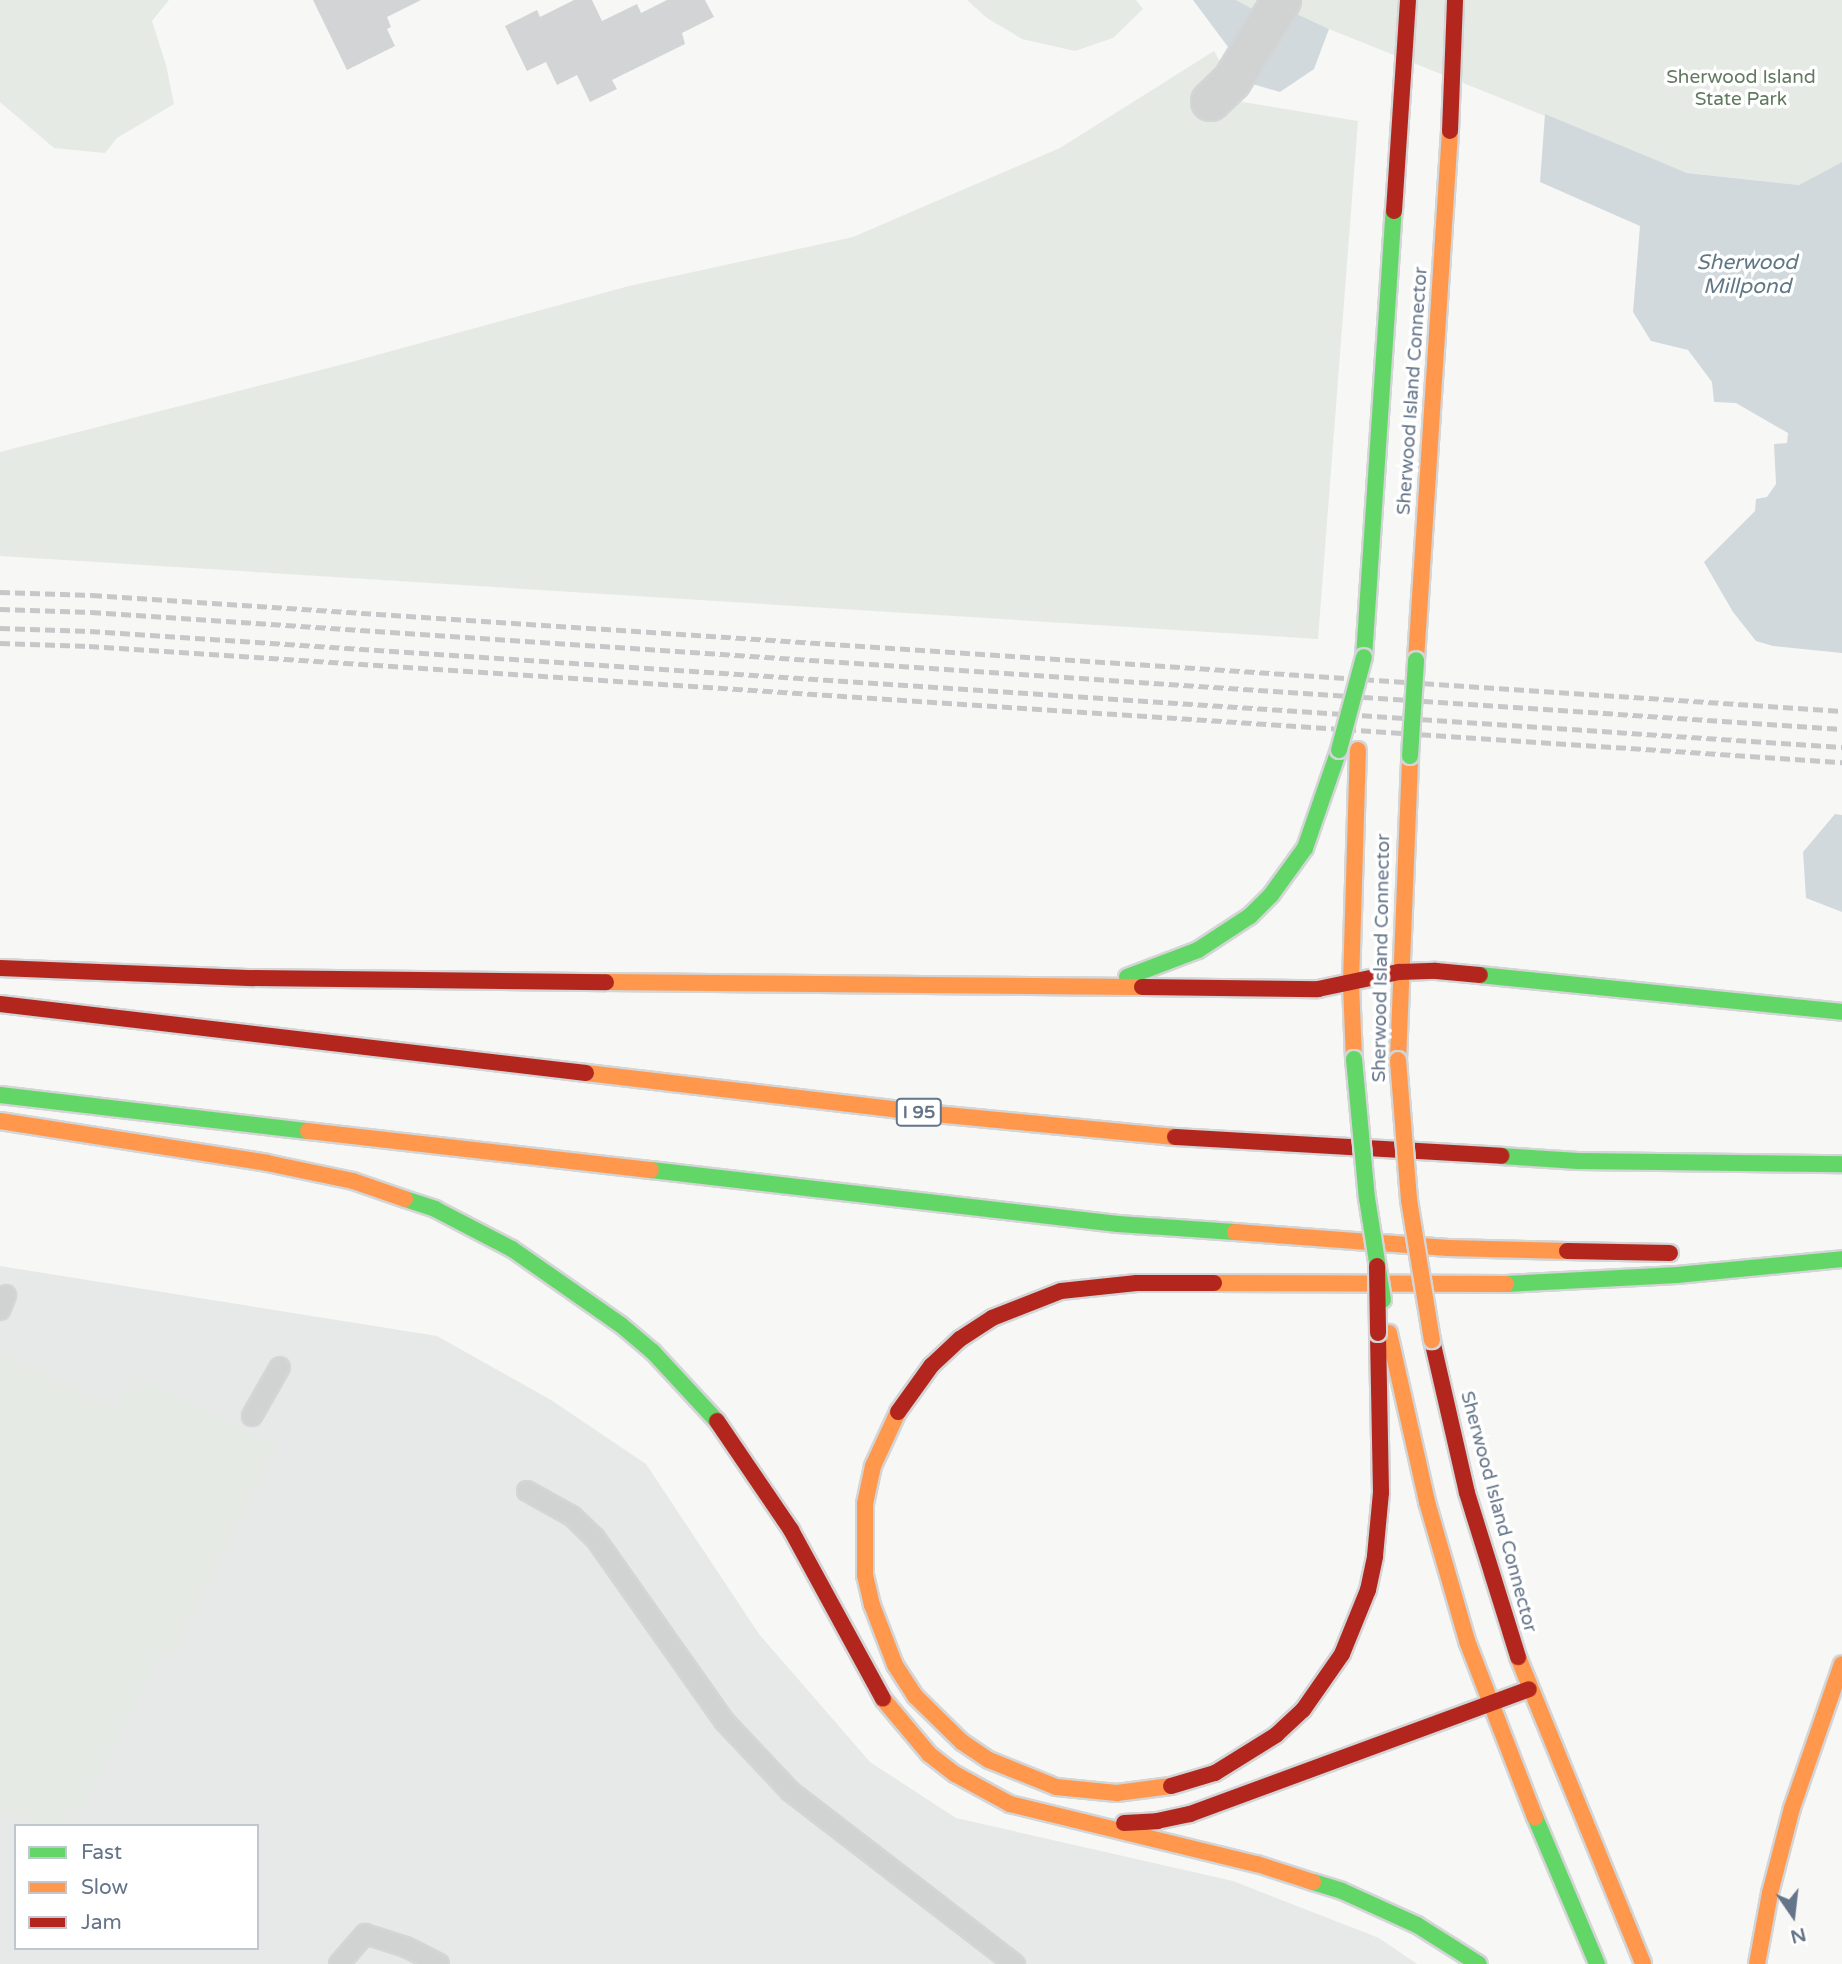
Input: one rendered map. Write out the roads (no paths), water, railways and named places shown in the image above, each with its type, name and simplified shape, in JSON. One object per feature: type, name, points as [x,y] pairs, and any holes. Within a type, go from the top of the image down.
[{"type":"main road","name":"Sherwood Island Connector","points":[[1384,1333],[1354,1059],[1351,983],[1358,750],[1408,0]]},
{"type":"main road","name":"Sherwood Island Connector","points":[[1455,0],[1448,193],[1416,660],[1399,972],[1398,1060],[1409,1200],[1432,1339],[1474,1517],[1507,1629],[1529,1689],[1643,1964]]},
{"type":"main road","points":[[1101,985],[1198,950],[1250,916],[1271,895],[1305,848],[1339,750],[1364,657]]},
{"type":"main road","points":[[0,968],[254,978],[1318,989],[1399,972],[1436,971],[1842,1012]]},
{"type":"main road","name":"I 95","points":[[0,1004],[925,1113],[1141,1135],[1578,1161],[1842,1164]]},
{"type":"main road","points":[[0,1096],[1105,1223],[1448,1248],[1693,1254]]},
{"type":"main road","points":[[0,1121],[267,1163],[353,1181],[396,1194],[473,1226],[549,1272],[653,1352],[736,1445],[791,1530],[874,1687],[907,1732],[929,1754],[983,1790],[1010,1804],[1073,1822],[1301,1877],[1392,1912],[1451,1943],[1479,1964]]},
{"type":"main road","points":[[1720,1254],[1842,1257]]},
{"type":"main road","points":[[1384,1333],[1381,1492],[1375,1556],[1368,1590],[1342,1654],[1330,1674],[1303,1710],[1276,1735],[1215,1773],[1182,1785],[1138,1792],[1085,1791],[1056,1787],[989,1760],[962,1742],[915,1696],[891,1656],[864,1575],[865,1504],[873,1466],[888,1430],[907,1396],[931,1366],[960,1339],[992,1318],[1061,1292],[1137,1283],[1510,1284],[1676,1275],[1842,1257]]},
{"type":"main road","points":[[1384,1333],[1447,1576],[1489,1704],[1597,1964]]},
{"type":"main road","points":[[1757,1964],[1770,1894],[1792,1808],[1842,1664]]},
{"type":"main road","points":[[1073,1822],[1157,1821],[1190,1814],[1529,1689]]},
{"type":"street","points":[[1210,101],[1231,81],[1279,4]]},
{"type":"lane","points":[[252,1416],[280,1367]]},
{"type":"lane","points":[[527,1491],[572,1516],[595,1538],[724,1721],[790,1791],[1015,1964]]},
{"type":"lane","points":[[340,1964],[365,1934],[406,1947],[439,1964]]},
{"type":"water","points":[[1193,0],[1236,0],[1262,14],[1297,14],[1329,29],[1314,69],[1280,92],[1236,79],[1237,59]]},
{"type":"water","name":"Sherwood Millpond","points":[[1545,114],[1687,173],[1799,185],[1842,162],[1842,653],[1773,646],[1756,641],[1733,612],[1704,562],[1755,511],[1756,499],[1767,497],[1776,484],[1774,444],[1787,443],[1788,433],[1736,403],[1714,402],[1712,382],[1688,350],[1651,341],[1633,312],[1640,226],[1540,182]]},
{"type":"water","points":[[1835,814],[1842,815],[1842,912],[1806,898],[1803,852]]},
{"type":"railway","points":[[0,592],[92,595],[1842,711]]},
{"type":"railway","points":[[0,609],[91,612],[1842,729]]},
{"type":"railway","points":[[0,628],[90,631],[1842,747]]},
{"type":"railway","points":[[0,643],[89,646],[1842,762]]},
{"type":"park label","name":"Sherwood Island State Park","points":[[1741,89]]}]
